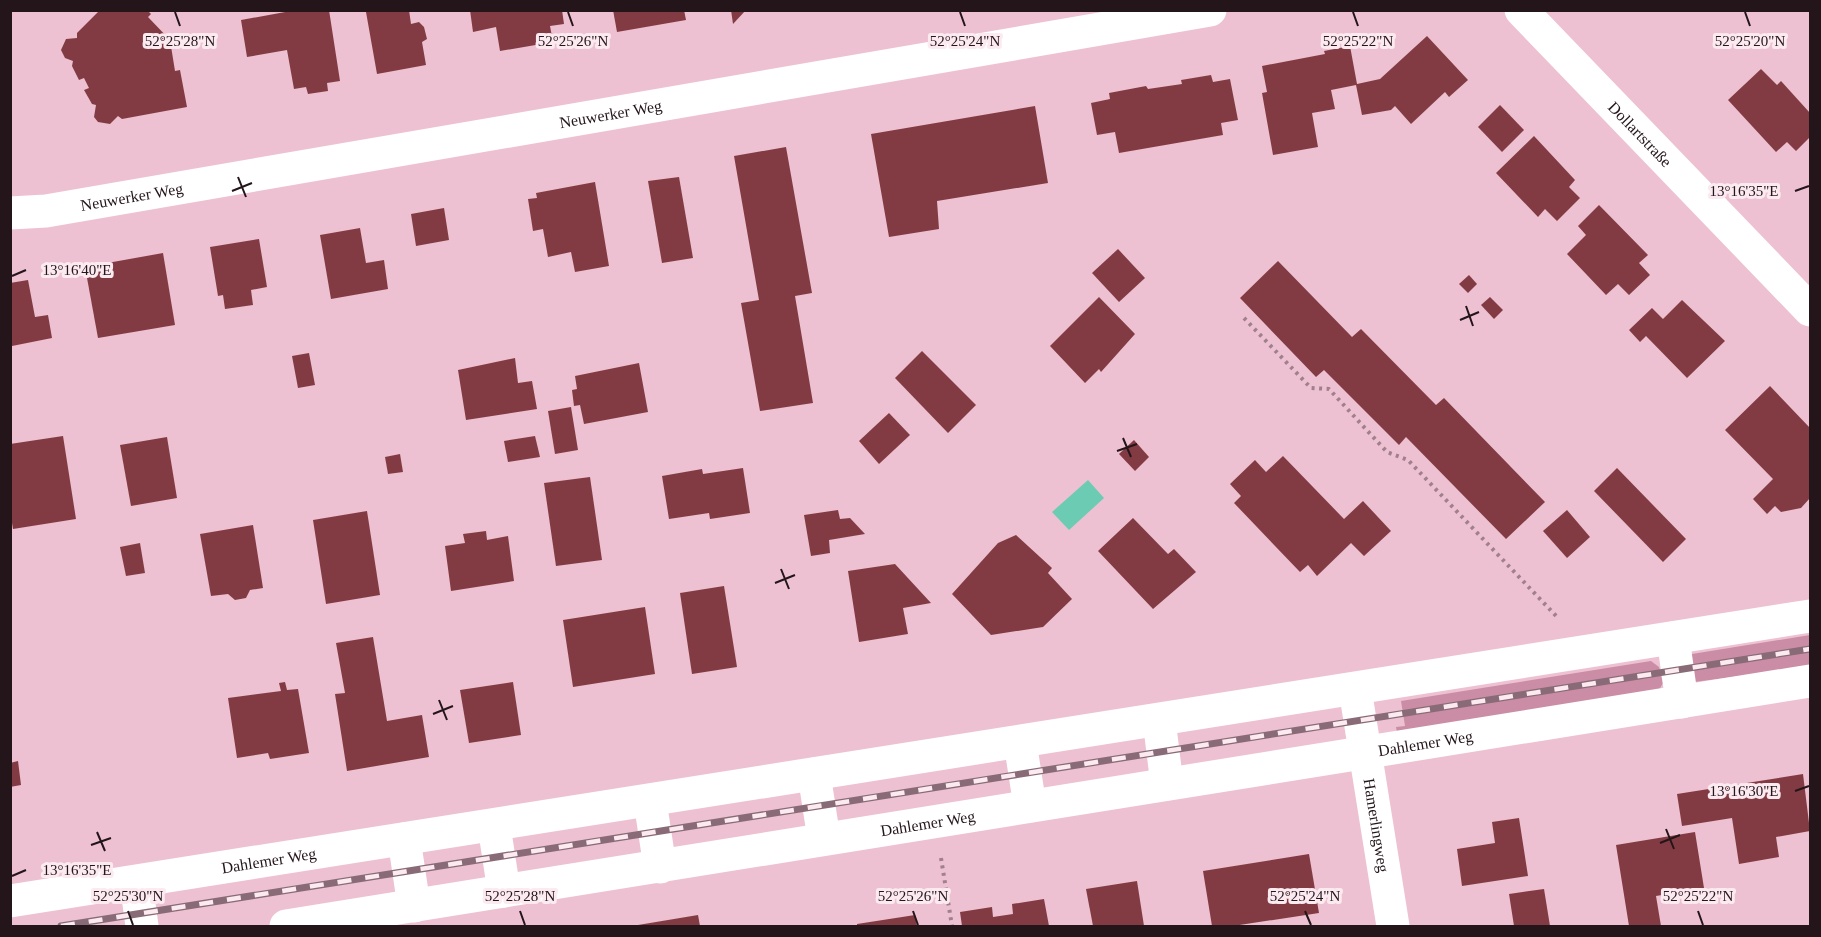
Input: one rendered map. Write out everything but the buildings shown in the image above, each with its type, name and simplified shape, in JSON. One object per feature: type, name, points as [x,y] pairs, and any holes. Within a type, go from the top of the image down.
[{"type":"street","name":"Neuwerker Weg","points":[[10,213],[46,211],[1210,10]]},
{"type":"street","name":"Dollartstraße","points":[[1532,14],[1810,310]]},
{"type":"street","name":"Dahlemer Weg","points":[[10,901],[1810,616]]},
{"type":"street","points":[[1673,638],[1682,702]]},
{"type":"street","name":"Dahlemer Weg","points":[[286,927],[1810,681]]},
{"type":"street","name":"Hamerlingweg","points":[[1355,689],[1393,927]]},
{"type":"street","points":[[1159,720],[1167,784]]},
{"type":"street","points":[[1020,742],[1030,806]]},
{"type":"street","points":[[814,774],[824,840]]},
{"type":"street","points":[[650,801],[660,867]]},
{"type":"street","points":[[494,826],[504,891]]},
{"type":"street","points":[[404,840],[414,906]]},
{"type":"street","points":[[135,882],[142,927]]},
{"type":"path","points":[[1244,318],[1311,388],[1329,389],[1387,452],[1408,460],[1565,626]]},
{"type":"path","points":[[935,821],[952,927]]},
{"type":"shaded area","points":[[1088,480],[1104,498],[1069,530],[1052,512]]},
{"type":"shaded area","points":[[1810,635],[1810,667],[1694,682],[1689,660],[1692,654]]},
{"type":"shaded area","points":[[1651,661],[1659,667],[1663,683],[1659,690],[1398,738],[1396,727],[1405,726],[1401,701]]},
{"type":"railway","points":[[61,926],[1810,649]]}]
